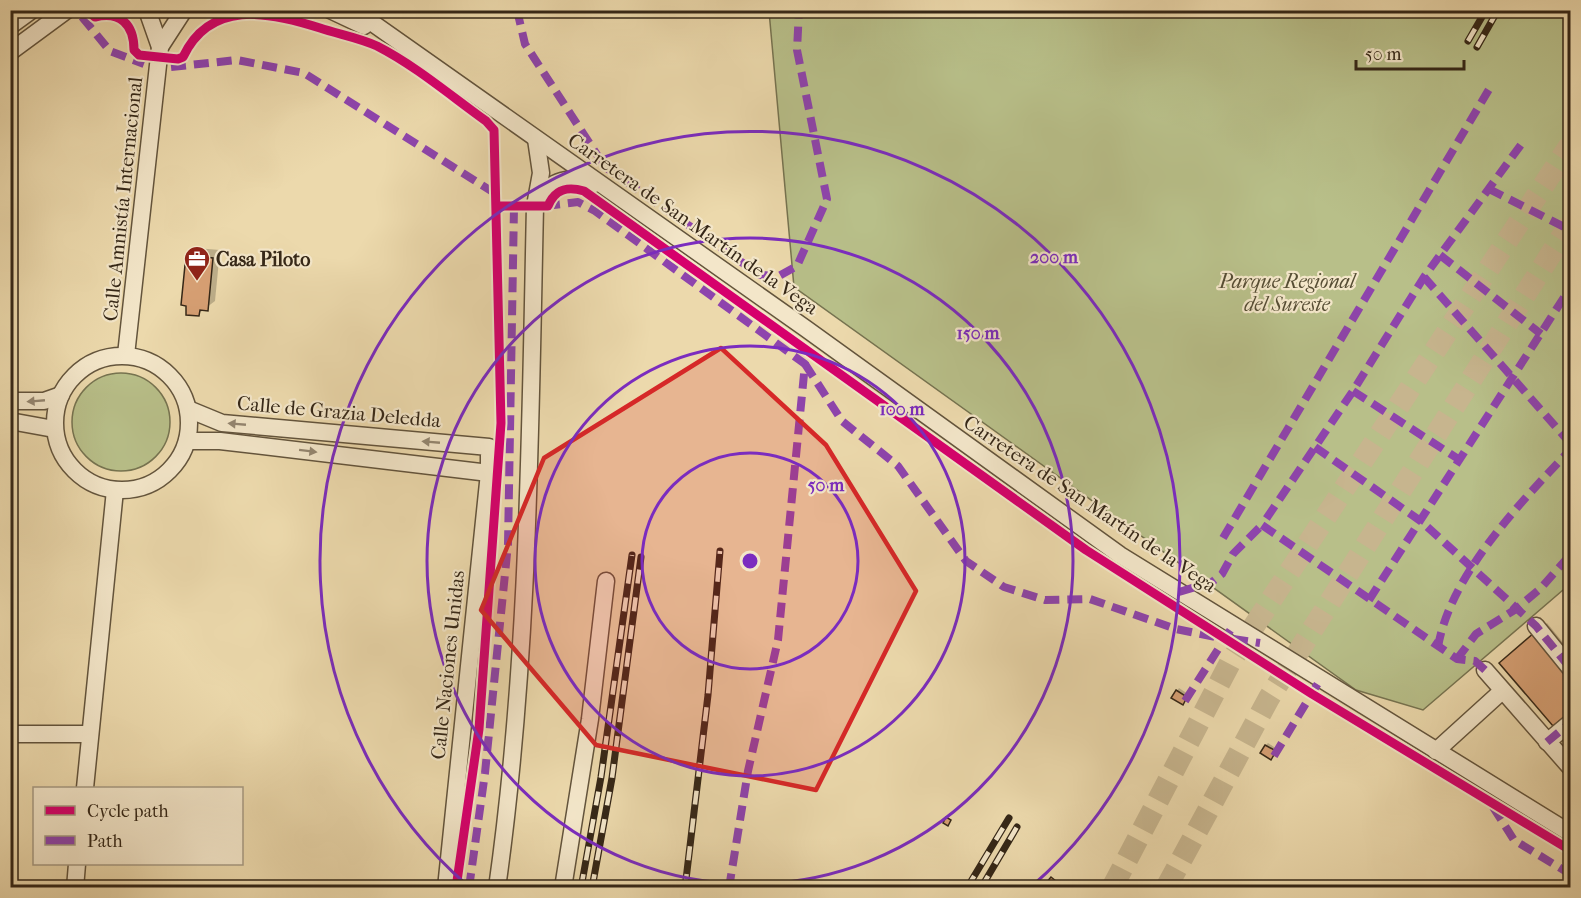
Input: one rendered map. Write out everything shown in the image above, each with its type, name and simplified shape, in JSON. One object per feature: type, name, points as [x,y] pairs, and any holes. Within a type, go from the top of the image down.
[{"type":"street","points":[[10,26],[32,10]]},
{"type":"street","points":[[10,52],[67,10]]},
{"type":"street","name":"Calle Amnistía Internacional","points":[[126,356],[160,47],[147,10]]},
{"type":"street","name":"Calle Amnistía Internacional","points":[[160,47],[184,10]]},
{"type":"street","name":"Carretera de San Martín de la Vega","points":[[330,10],[396,40]]},
{"type":"street","name":"Carretera de San Martín de la Vega","points":[[354,10],[1120,555],[1570,834]]},
{"type":"street","points":[[497,888],[505,834],[524,607],[535,206],[541,173],[536,139]]},
{"type":"street","points":[[535,206],[548,187],[561,180],[581,180],[606,188]]},
{"type":"street","points":[[126,356],[148,361],[166,372],[180,389],[188,409],[187,441],[180,459],[167,474],[151,484],[133,490],[114,490],[91,484],[72,470],[59,451],[54,429],[61,395],[66,385],[82,368],[103,358],[126,356]]},
{"type":"street","points":[[10,401],[44,401],[61,395]]},
{"type":"street","name":"Calle de Grazia Deledda","points":[[188,409],[222,423],[489,447]]},
{"type":"street","points":[[10,421],[54,429]]},
{"type":"street","name":"Calle de Grazia Deledda","points":[[187,441],[220,441],[489,472]]},
{"type":"street","name":"Calle Naciones Unidas","points":[[446,888],[489,472],[489,447]]},
{"type":"street","points":[[85,787],[114,490]]},
{"type":"street","points":[[563,888],[590,719],[606,581]]},
{"type":"street","points":[[1536,626],[1570,668]]},
{"type":"street","points":[[1485,670],[1501,692],[1570,767]]},
{"type":"street","points":[[1436,751],[1501,692]]},
{"type":"street","points":[[1547,742],[1570,723]]},
{"type":"street","points":[[10,734],[90,734]]},
{"type":"street","points":[[75,888],[77,865]]},
{"type":"highlighted area","points":[[721,348],[826,445],[916,591],[816,790],[596,745],[481,610],[544,458]]},
{"type":"green space","name":"Parque Regional del Sureste","points":[[769,11],[1570,11],[1570,584],[1423,710],[1356,690],[794,287]]},
{"type":"green space","points":[[121,373],[140,377],[155,388],[166,403],[170,422],[166,441],[155,456],[140,467],[121,471],[102,467],[87,456],[76,441],[72,422],[76,403],[87,388],[102,377]]},
{"type":"building","name":"Casa Piloto","points":[[186,255],[213,258],[208,311],[200,310],[199,316],[186,315],[186,306],[181,305]]},
{"type":"building","points":[[1535,632],[1570,674],[1570,712],[1553,726],[1499,663]]},
{"type":"building","points":[[1176,690],[1187,697],[1183,705],[1171,698]]},
{"type":"building","points":[[1265,745],[1276,751],[1271,760],[1260,753]]},
{"type":"building","points":[[946,817],[951,820],[948,826],[943,823]]},
{"type":"building","points":[[1051,877],[1056,881],[1051,887],[1046,883]]},
{"type":"tunnel","points":[[1112,888],[1231,661],[1570,145]]},
{"type":"tunnel","points":[[1166,888],[1269,698],[1570,224]]},
{"type":"railway","points":[[1468,41],[1486,10]]},
{"type":"railway","points":[[1477,47],[1498,10]]},
{"type":"railway","points":[[685,888],[708,695],[720,551]]},
{"type":"railway","points":[[581,888],[601,777],[632,555]]},
{"type":"railway","points":[[592,888],[612,778],[641,557]]},
{"type":"railway","points":[[967,888],[1009,818]]},
{"type":"railway","points":[[981,888],[1017,827]]},
{"type":"marked path","points":[[517,10],[525,44],[605,167],[760,275],[779,276],[797,266],[827,199],[797,50],[799,10]]},
{"type":"marked path","points":[[82,17],[110,51],[144,64]]},
{"type":"marked path","points":[[171,67],[237,60],[304,73],[496,194]]},
{"type":"marked path","points":[[1223,538],[1491,86]]},
{"type":"marked path","points":[[1485,670],[1475,661],[1457,659],[1262,525],[1353,391],[1424,277],[1523,142]]},
{"type":"marked path","points":[[1489,189],[1570,230]]},
{"type":"marked path","points":[[545,206],[578,202],[595,211],[805,364],[778,640],[748,771],[729,888]]},
{"type":"marked path","points":[[469,888],[485,773],[508,544],[514,206]]},
{"type":"marked path","points":[[1440,255],[1541,334]]},
{"type":"marked path","points":[[1424,277],[1570,443]]},
{"type":"marked path","points":[[1369,600],[1570,288]]},
{"type":"marked path","points":[[805,364],[842,421],[898,466],[966,561],[1004,587],[1045,600],[1090,599],[1176,629],[1215,637]]},
{"type":"marked path","points":[[1353,391],[1460,460]]},
{"type":"marked path","points":[[1315,447],[1422,522],[1536,626],[1570,668]]},
{"type":"marked path","points":[[1438,647],[1445,620],[1472,567],[1510,516],[1570,450]]},
{"type":"marked path","points":[[1179,592],[1212,582],[1222,574],[1233,554],[1262,525]]},
{"type":"marked path","points":[[1457,659],[1476,634],[1516,609],[1541,588],[1570,555]]},
{"type":"marked path","points":[[1185,701],[1233,626]]},
{"type":"marked path","points":[[1233,639],[1260,643]]},
{"type":"marked path","points":[[1274,756],[1320,680]]},
{"type":"marked path","points":[[1547,742],[1570,723]]},
{"type":"marked path","points":[[1493,807],[1514,840],[1570,874]]},
{"type":"cycle path","points":[[87,10],[95,17],[112,16],[124,22],[131,33],[134,50],[139,55],[178,59],[183,57],[194,39],[208,26],[224,18],[242,15],[280,17],[356,38],[377,46],[406,63],[486,121],[494,130],[501,423],[479,729],[456,888]]},
{"type":"cycle path","points":[[497,206],[548,206],[554,196],[562,190],[584,191],[1086,550],[1312,694],[1570,850]]},
{"type":"place","name":"Casa Piloto","points":[[197,282]]}]
